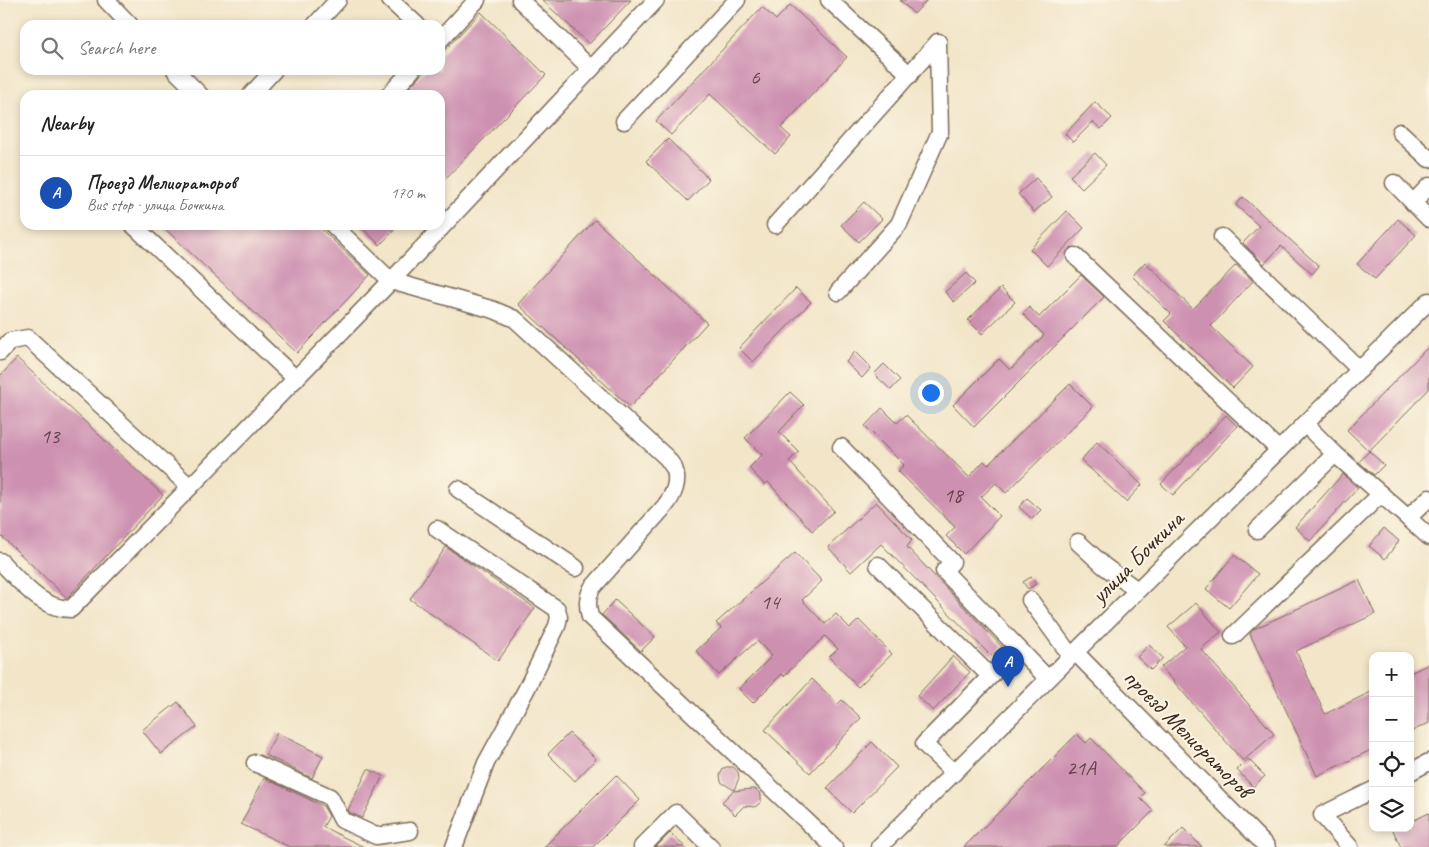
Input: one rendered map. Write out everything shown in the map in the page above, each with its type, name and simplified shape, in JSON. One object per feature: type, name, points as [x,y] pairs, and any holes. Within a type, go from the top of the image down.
[{"type":"street","points":[[106,0],[125,20]]},
{"type":"street","points":[[320,20],[338,0]]},
{"type":"street","points":[[390,0],[412,20]]},
{"type":"street","points":[[445,35],[477,0]]},
{"type":"street","points":[[520,0],[591,69]]},
{"type":"street","points":[[445,224],[656,0]]},
{"type":"street","points":[[624,121],[737,0]]},
{"type":"street","points":[[829,0],[910,74]]},
{"type":"street","points":[[775,225],[938,42],[940,132],[899,224],[838,292]]},
{"type":"street","points":[[178,75],[189,90]]},
{"type":"street","points":[[256,90],[269,75]]},
{"type":"street","points":[[393,90],[407,75]]},
{"type":"street","points":[[1400,132],[1429,159]]},
{"type":"street","points":[[1394,183],[1429,219]]},
{"type":"street","points":[[1413,203],[1429,186]]},
{"type":"street","points":[[138,230],[296,379]]},
{"type":"street","points":[[338,230],[391,282],[494,310],[515,320],[670,463],[674,468],[676,477],[671,498],[592,588],[587,598],[590,617],[834,847]]},
{"type":"street","points":[[0,561],[40,600],[61,609],[71,609],[440,230]]},
{"type":"street","points":[[1222,237],[1360,370]]},
{"type":"street","points":[[1075,256],[1279,450]]},
{"type":"street","name":"улица Бочкина","points":[[879,847],[1429,301]]},
{"type":"street","points":[[0,352],[10,341],[28,338],[190,487]]},
{"type":"street","points":[[1305,424],[1334,454],[1429,536]]},
{"type":"street","points":[[842,447],[952,562],[944,571],[1048,679]]},
{"type":"street","points":[[1257,530],[1334,454]]},
{"type":"street","points":[[458,488],[576,568]]},
{"type":"street","points":[[1233,636],[1381,494]]},
{"type":"street","points":[[1408,518],[1429,498]]},
{"type":"street","points":[[437,529],[557,609],[559,618],[558,626],[526,690],[486,763],[454,847]]},
{"type":"street","points":[[1078,542],[1104,566],[1137,590]]},
{"type":"street","points":[[878,565],[990,676]]},
{"type":"street","name":"проезд Мелиораторов","points":[[1030,600],[1073,654],[1267,847]]},
{"type":"street","points":[[954,773],[924,744],[1018,648]]},
{"type":"street","points":[[1414,770],[1429,762]]},
{"type":"street","points":[[255,763],[330,797],[342,820],[376,836],[410,831]]},
{"type":"street","points":[[1350,847],[1322,815],[1369,792]]},
{"type":"street","points":[[642,847],[676,813],[711,847]]},
{"type":"building","points":[[542,0],[631,0],[589,44]]},
{"type":"building","points":[[900,0],[927,0],[914,14]]},
{"type":"building","points":[[790,5],[847,57],[781,128],[791,137],[775,154],[710,94],[671,135],[656,121],[762,7],[776,20]]},
{"type":"building","points":[[481,12],[546,75],[445,179],[445,90],[407,90],[421,75],[445,75],[445,50]]},
{"type":"building","points":[[1095,102],[1112,118],[1101,129],[1093,122],[1073,142],[1065,134]]},
{"type":"building","points":[[668,139],[709,179],[688,201],[646,161]]},
{"type":"building","points":[[1095,153],[1106,165],[1082,188],[1070,176]]},
{"type":"building","points":[[1036,178],[1052,197],[1034,212],[1018,194]]},
{"type":"building","points":[[1243,197],[1319,266],[1312,274],[1281,246],[1264,264],[1243,243],[1259,226],[1236,205]]},
{"type":"building","points":[[864,202],[882,219],[859,242],[841,225]]},
{"type":"building","points":[[1067,211],[1084,228],[1047,266],[1030,249]]},
{"type":"building","points":[[1398,219],[1416,235],[1375,279],[1357,264]]},
{"type":"building","points":[[595,220],[707,323],[630,407],[518,304]]},
{"type":"building","points":[[166,230],[322,230],[370,275],[297,353]]},
{"type":"building","points":[[364,230],[394,230],[380,245]]},
{"type":"building","points":[[1145,262],[1193,309],[1236,265],[1253,281],[1211,326],[1253,367],[1233,388],[1164,321],[1171,314],[1132,276]]},
{"type":"building","points":[[966,273],[975,283],[954,302],[945,292]]},
{"type":"building","points":[[1081,275],[1104,297],[974,427],[953,405],[999,359],[1010,370],[1044,335],[1023,314],[1029,307],[1039,317]]},
{"type":"building","points":[[796,288],[811,302],[753,362],[739,348]]},
{"type":"building","points":[[1001,288],[1015,302],[982,334],[968,320]]},
{"type":"building","points":[[1429,346],[1429,389],[1369,451],[1347,430]]},
{"type":"building","points":[[855,352],[871,368],[862,378],[846,362]]},
{"type":"building","points":[[17,358],[163,495],[67,598],[0,535],[0,376]]},
{"type":"building","points":[[884,364],[900,380],[891,390],[874,374]]},
{"type":"building","points":[[1070,384],[1093,407],[1006,493],[996,483],[981,497],[1000,516],[964,554],[946,536],[955,527],[898,471],[904,465],[865,426],[882,408],[897,423],[906,415],[969,477],[984,461],[988,465]]},
{"type":"building","points":[[790,392],[804,405],[779,432],[799,452],[789,461],[834,511],[812,531],[768,482],[765,485],[749,468],[762,455],[745,438]]},
{"type":"building","points":[[1226,415],[1237,426],[1173,495],[1161,484]]},
{"type":"building","points":[[1097,442],[1142,485],[1126,502],[1081,460]]},
{"type":"building","points":[[1369,451],[1384,465],[1374,475],[1359,462]]},
{"type":"building","points":[[1343,474],[1358,488],[1310,541],[1295,527]]},
{"type":"building","points":[[1027,498],[1041,510],[1032,519],[1019,507]]},
{"type":"building","points":[[876,502],[912,540],[907,547],[1002,647],[991,656],[881,544],[851,572],[828,547]]},
{"type":"building","points":[[1384,528],[1399,541],[1385,559],[1369,546]]},
{"type":"building","points":[[446,547],[535,608],[498,661],[410,599]]},
{"type":"building","points":[[795,553],[822,581],[802,600],[825,624],[836,614],[850,628],[859,620],[892,654],[858,687],[829,657],[838,649],[825,636],[753,703],[739,689],[772,656],[757,641],[719,675],[696,651],[721,628],[716,623]]},
{"type":"building","points":[[1234,555],[1258,574],[1229,608],[1206,589]]},
{"type":"building","points":[[1031,577],[1036,584],[1028,589],[1023,582]]},
{"type":"building","points":[[1359,580],[1375,614],[1296,651],[1325,714],[1369,693],[1369,751],[1317,776],[1250,634],[1254,629]]},
{"type":"building","points":[[615,600],[655,637],[641,651],[602,615]]},
{"type":"building","points":[[1196,603],[1221,632],[1201,649],[1274,734],[1243,761],[1161,667],[1185,646],[1168,627]]},
{"type":"building","points":[[1149,645],[1163,658],[1151,670],[1137,657]]},
{"type":"building","points":[[953,656],[970,672],[933,711],[917,696]]},
{"type":"building","points":[[1429,664],[1429,723],[1414,730],[1414,697],[1414,671]]},
{"type":"building","points":[[812,679],[838,704],[842,700],[861,718],[810,773],[765,730]]},
{"type":"building","points":[[178,702],[197,727],[161,754],[142,730]]},
{"type":"building","points":[[277,733],[323,756],[312,778],[265,755]]},
{"type":"building","points":[[569,733],[596,759],[575,781],[548,754]]},
{"type":"building","points":[[1077,734],[1086,743],[1091,738],[1145,793],[1140,798],[1153,811],[1117,847],[964,847]]},
{"type":"building","points":[[872,742],[897,767],[852,813],[827,788]]},
{"type":"building","points":[[1248,759],[1265,776],[1253,787],[1237,770]]},
{"type":"building","points":[[726,767],[733,767],[738,772],[739,778],[734,790],[721,782],[720,775]]},
{"type":"building","points":[[368,769],[383,776],[362,818],[348,810]]},
{"type":"building","points":[[616,775],[640,800],[593,847],[544,847]]},
{"type":"building","points":[[264,778],[323,806],[329,816],[323,827],[364,847],[290,847],[241,824]]},
{"type":"building","points":[[756,789],[761,795],[761,802],[755,807],[744,806],[735,815],[722,802],[733,791]]},
{"type":"building","points":[[1429,813],[1429,847],[1401,847],[1394,832],[1414,832],[1414,820]]},
{"type":"building","points":[[1183,828],[1202,847],[1164,847]]},
{"type":"building","points":[[670,833],[685,847],[656,847]]},
{"type":"place","name":"Проезд Мелиораторов","points":[[1008,687]]}]
